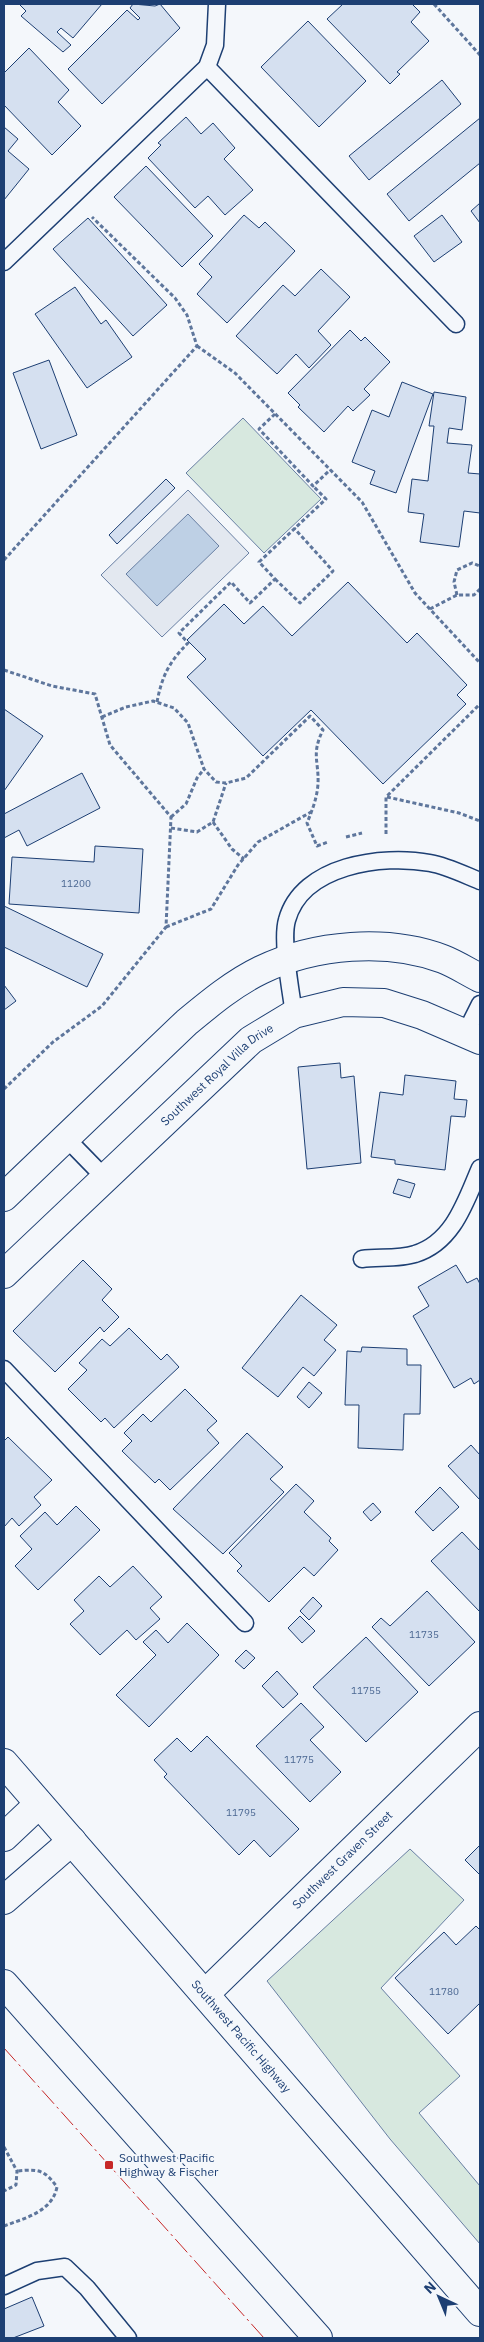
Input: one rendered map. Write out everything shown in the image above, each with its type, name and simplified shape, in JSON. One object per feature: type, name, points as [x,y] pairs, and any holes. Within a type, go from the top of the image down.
[{"type":"main road","points":[[4,1197],[187,1022],[219,996],[261,970],[305,954],[356,947],[400,948],[443,959],[480,978]]},
{"type":"main road","name":"Southwest Royal Villa Drive","points":[[4,1274],[251,1040],[294,1014],[343,1002],[384,1003],[422,1014],[473,1037]]},
{"type":"main road","name":"Southwest Graven Street","points":[[205,1994],[480,1726]]},
{"type":"main road","name":"Southwest Pacific Highway","points":[[4,1763],[480,2312]]},
{"type":"main road","points":[[4,1836],[39,1804]]},
{"type":"main road","points":[[4,1900],[72,1841]]},
{"type":"main road","points":[[4,1984],[318,2338]]},
{"type":"lane","points":[[4,262],[207,67],[215,45],[217,4]]},
{"type":"lane","points":[[207,67],[456,324]]},
{"type":"lane","points":[[294,1014],[287,961],[286,921],[294,901],[316,880],[350,866],[386,860],[431,863],[480,881]]},
{"type":"lane","points":[[473,1037],[480,1004]]},
{"type":"lane","points":[[66,1138],[105,1178]]},
{"type":"lane","points":[[362,1259],[416,1254],[439,1240],[457,1221],[480,1168]]},
{"type":"lane","points":[[4,1369],[245,1623]]},
{"type":"lane","points":[[4,2286],[38,2271],[65,2267],[86,2288],[128,2338]]},
{"type":"path","points":[[434,4],[480,55]]},
{"type":"path","points":[[72,197],[175,298],[187,315],[197,346],[235,373],[362,502],[415,593],[480,663]]},
{"type":"path","points":[[4,560],[197,346]]},
{"type":"path","points":[[275,414],[259,429],[326,498],[294,528],[259,562],[300,603],[332,571],[294,528]]},
{"type":"path","points":[[313,486],[330,470]]},
{"type":"path","points":[[458,595],[454,582],[457,570],[472,563],[480,566]]},
{"type":"path","points":[[157,702],[161,684],[172,659],[188,643],[179,633],[231,582],[250,603],[275,578]]},
{"type":"path","points":[[430,609],[458,595],[474,595],[480,589]]},
{"type":"path","points":[[4,670],[52,686],[95,694],[110,745],[171,817],[166,927]]},
{"type":"path","points":[[102,716],[126,707],[154,701],[174,708],[188,723],[204,770],[216,782],[226,783],[246,778],[310,716],[323,730],[316,743],[315,762],[318,784],[307,823],[317,846],[355,834],[370,833]]},
{"type":"path","points":[[386,860],[386,797],[480,704]]},
{"type":"path","points":[[171,817],[186,804],[197,778],[204,770]]},
{"type":"path","points":[[171,828],[197,832],[213,822],[226,783]]},
{"type":"path","points":[[386,797],[459,813],[480,821]]},
{"type":"path","points":[[4,1089],[53,1042],[102,1006],[166,927],[211,909],[244,859],[258,842],[311,812]]},
{"type":"path","points":[[213,822],[232,849],[244,859]]},
{"type":"path","points":[[378,832],[386,831]]},
{"type":"path","points":[[4,2147],[17,2172],[16,2185],[4,2191]]},
{"type":"path","points":[[4,2226],[42,2210],[55,2197],[57,2187],[50,2177],[38,2169],[17,2172]]},
{"type":"shaded area","points":[[243,418],[321,499],[264,553],[186,473]]},
{"type":"shaded area","points":[[188,490],[249,553],[162,637],[101,575]]},
{"type":"shaded area","points":[[410,1849],[464,1900],[381,1988],[460,2076],[419,2113],[480,2186],[480,2244],[390,2139],[267,1981]]},
{"type":"water","points":[[188,514],[219,546],[157,606],[126,574]]},
{"type":"building","points":[[19,4],[102,4],[73,38],[61,28],[57,32],[71,45],[63,52],[21,16],[26,11]]},
{"type":"building","points":[[133,4],[155,6],[160,4],[180,28],[102,104],[68,69],[127,10],[138,20],[140,18],[130,8]]},
{"type":"building","points":[[343,4],[412,4],[420,12],[411,22],[429,41],[397,72],[400,74],[390,84],[327,19]]},
{"type":"building","points":[[308,21],[366,81],[319,127],[261,67]]},
{"type":"building","points":[[29,48],[69,90],[58,102],[81,126],[52,155],[4,105],[4,73]]},
{"type":"building","points":[[442,80],[461,104],[369,180],[349,156]]},
{"type":"building","points":[[186,117],[201,134],[213,123],[235,148],[224,159],[253,190],[225,215],[208,196],[195,208],[148,158],[161,145],[158,143]]},
{"type":"building","points":[[480,118],[480,163],[409,221],[387,194]]},
{"type":"building","points":[[4,127],[18,139],[8,151],[29,169],[4,200]]},
{"type":"building","points":[[146,166],[213,236],[182,267],[114,197]]},
{"type":"building","points":[[480,203],[480,223],[471,211]]},
{"type":"building","points":[[244,215],[259,228],[265,222],[295,251],[227,323],[197,294],[212,277],[199,264]]},
{"type":"building","points":[[442,215],[462,242],[434,262],[414,236]]},
{"type":"building","points":[[88,218],[167,305],[133,336],[53,249]]},
{"type":"building","points":[[321,269],[350,297],[318,331],[331,345],[309,368],[296,354],[277,374],[236,336],[283,285],[295,296]]},
{"type":"building","points":[[75,287],[101,324],[106,320],[132,357],[87,388],[35,314]]},
{"type":"building","points":[[350,330],[361,341],[365,337],[390,362],[364,389],[370,395],[353,411],[348,406],[324,432],[298,407],[300,405],[288,393]]},
{"type":"building","points":[[49,360],[77,435],[41,449],[13,373]]},
{"type":"building","points":[[402,382],[433,394],[396,493],[370,484],[375,471],[352,462],[372,410],[389,417]]},
{"type":"building","points":[[434,392],[466,397],[462,430],[449,428],[447,443],[472,445],[468,473],[480,474],[480,513],[464,511],[459,547],[420,542],[424,514],[408,512],[412,479],[428,481],[434,426],[429,426]]},
{"type":"building","points":[[166,479],[175,488],[117,544],[109,535]]},
{"type":"building","points":[[348,582],[407,643],[417,633],[467,685],[457,695],[466,704],[383,784],[311,710],[263,756],[187,677],[206,659],[187,640],[224,604],[244,624],[263,606],[292,636]]},
{"type":"building","points":[[4,709],[43,736],[4,791]]},
{"type":"building","points":[[82,773],[100,808],[27,846],[19,830],[4,838],[4,814]]},
{"type":"building","points":[[95,846],[143,849],[139,913],[9,904],[12,857],[94,862]]},
{"type":"building","points":[[4,906],[103,954],[87,987],[4,947]]},
{"type":"building","points":[[4,985],[16,1001],[4,1010]]},
{"type":"building","points":[[340,1063],[341,1078],[354,1076],[361,1163],[307,1169],[298,1067]]},
{"type":"building","points":[[405,1075],[456,1081],[454,1099],[467,1100],[465,1117],[451,1116],[445,1170],[395,1164],[395,1160],[371,1157],[380,1092],[403,1095]]},
{"type":"building","points":[[398,1179],[415,1184],[410,1198],[393,1193]]},
{"type":"building","points":[[83,1260],[112,1289],[102,1300],[119,1317],[104,1332],[100,1327],[55,1372],[13,1331]]},
{"type":"building","points":[[456,1265],[467,1283],[477,1278],[480,1284],[480,1380],[474,1384],[471,1378],[454,1388],[413,1316],[429,1306],[418,1287]]},
{"type":"building","points":[[301,1295],[337,1325],[324,1340],[336,1350],[314,1376],[303,1367],[278,1397],[242,1368]]},
{"type":"building","points":[[129,1328],[161,1360],[167,1354],[179,1367],[114,1428],[105,1418],[101,1422],[68,1389],[87,1370],[79,1363],[102,1339],[110,1346]]},
{"type":"building","points":[[362,1347],[407,1349],[407,1365],[421,1365],[420,1414],[404,1414],[403,1450],[358,1448],[359,1405],[345,1405],[347,1351],[361,1352]]},
{"type":"building","points":[[309,1382],[322,1393],[309,1408],[297,1397]]},
{"type":"building","points":[[185,1389],[217,1421],[207,1430],[219,1443],[170,1490],[159,1479],[155,1483],[122,1451],[132,1441],[124,1433],[143,1414],[151,1422]]},
{"type":"building","points":[[247,1433],[283,1467],[270,1479],[284,1492],[223,1554],[173,1509]]},
{"type":"building","points":[[8,1437],[52,1480],[34,1497],[41,1505],[19,1526],[12,1518],[4,1527],[4,1441]]},
{"type":"building","points":[[471,1445],[480,1455],[480,1500],[448,1466]]},
{"type":"building","points":[[296,1484],[314,1501],[304,1512],[331,1538],[329,1541],[338,1550],[314,1576],[304,1567],[269,1602],[237,1571],[242,1566],[229,1553]]},
{"type":"building","points":[[440,1487],[459,1507],[433,1531],[415,1512]]},
{"type":"building","points":[[373,1503],[381,1512],[371,1521],[363,1512]]},
{"type":"building","points":[[76,1506],[100,1530],[38,1590],[15,1566],[32,1549],[20,1536],[45,1512],[57,1525]]},
{"type":"building","points":[[462,1532],[480,1551],[480,1612],[431,1561]]},
{"type":"building","points":[[133,1566],[162,1597],[150,1608],[160,1619],[136,1640],[127,1630],[100,1655],[70,1624],[84,1611],[74,1600],[99,1576],[110,1587]]},
{"type":"building","points":[[427,1591],[475,1642],[429,1686],[372,1627],[381,1618],[390,1626]]},
{"type":"building","points":[[313,1597],[322,1606],[309,1620],[300,1611]]},
{"type":"building","points":[[300,1616],[315,1631],[302,1643],[288,1628]]},
{"type":"building","points":[[187,1623],[219,1655],[149,1727],[116,1695],[156,1655],[143,1642],[156,1630],[168,1643]]},
{"type":"building","points":[[366,1637],[418,1692],[366,1742],[313,1687]]},
{"type":"building","points":[[246,1650],[255,1658],[244,1669],[235,1661]]},
{"type":"building","points":[[277,1671],[298,1694],[283,1708],[262,1686]]},
{"type":"building","points":[[301,1703],[324,1727],[310,1740],[341,1772],[310,1802],[256,1746]]},
{"type":"building","points":[[207,1736],[299,1829],[270,1857],[254,1840],[239,1855],[164,1777],[167,1774],[154,1760],[177,1738],[191,1752]]},
{"type":"building","points":[[480,1845],[480,1875],[465,1860]]},
{"type":"building","points":[[476,1926],[480,1930],[480,2003],[448,2034],[395,1978],[444,1932],[456,1945]]},
{"type":"building","points":[[32,2297],[44,2326],[13,2338],[4,2338],[4,2309]]},
{"type":"power","points":[[4,2048],[264,2338]]},
{"type":"place","name":"Southwest Pacific Highway & Fischer","points":[[109,2165]]}]
